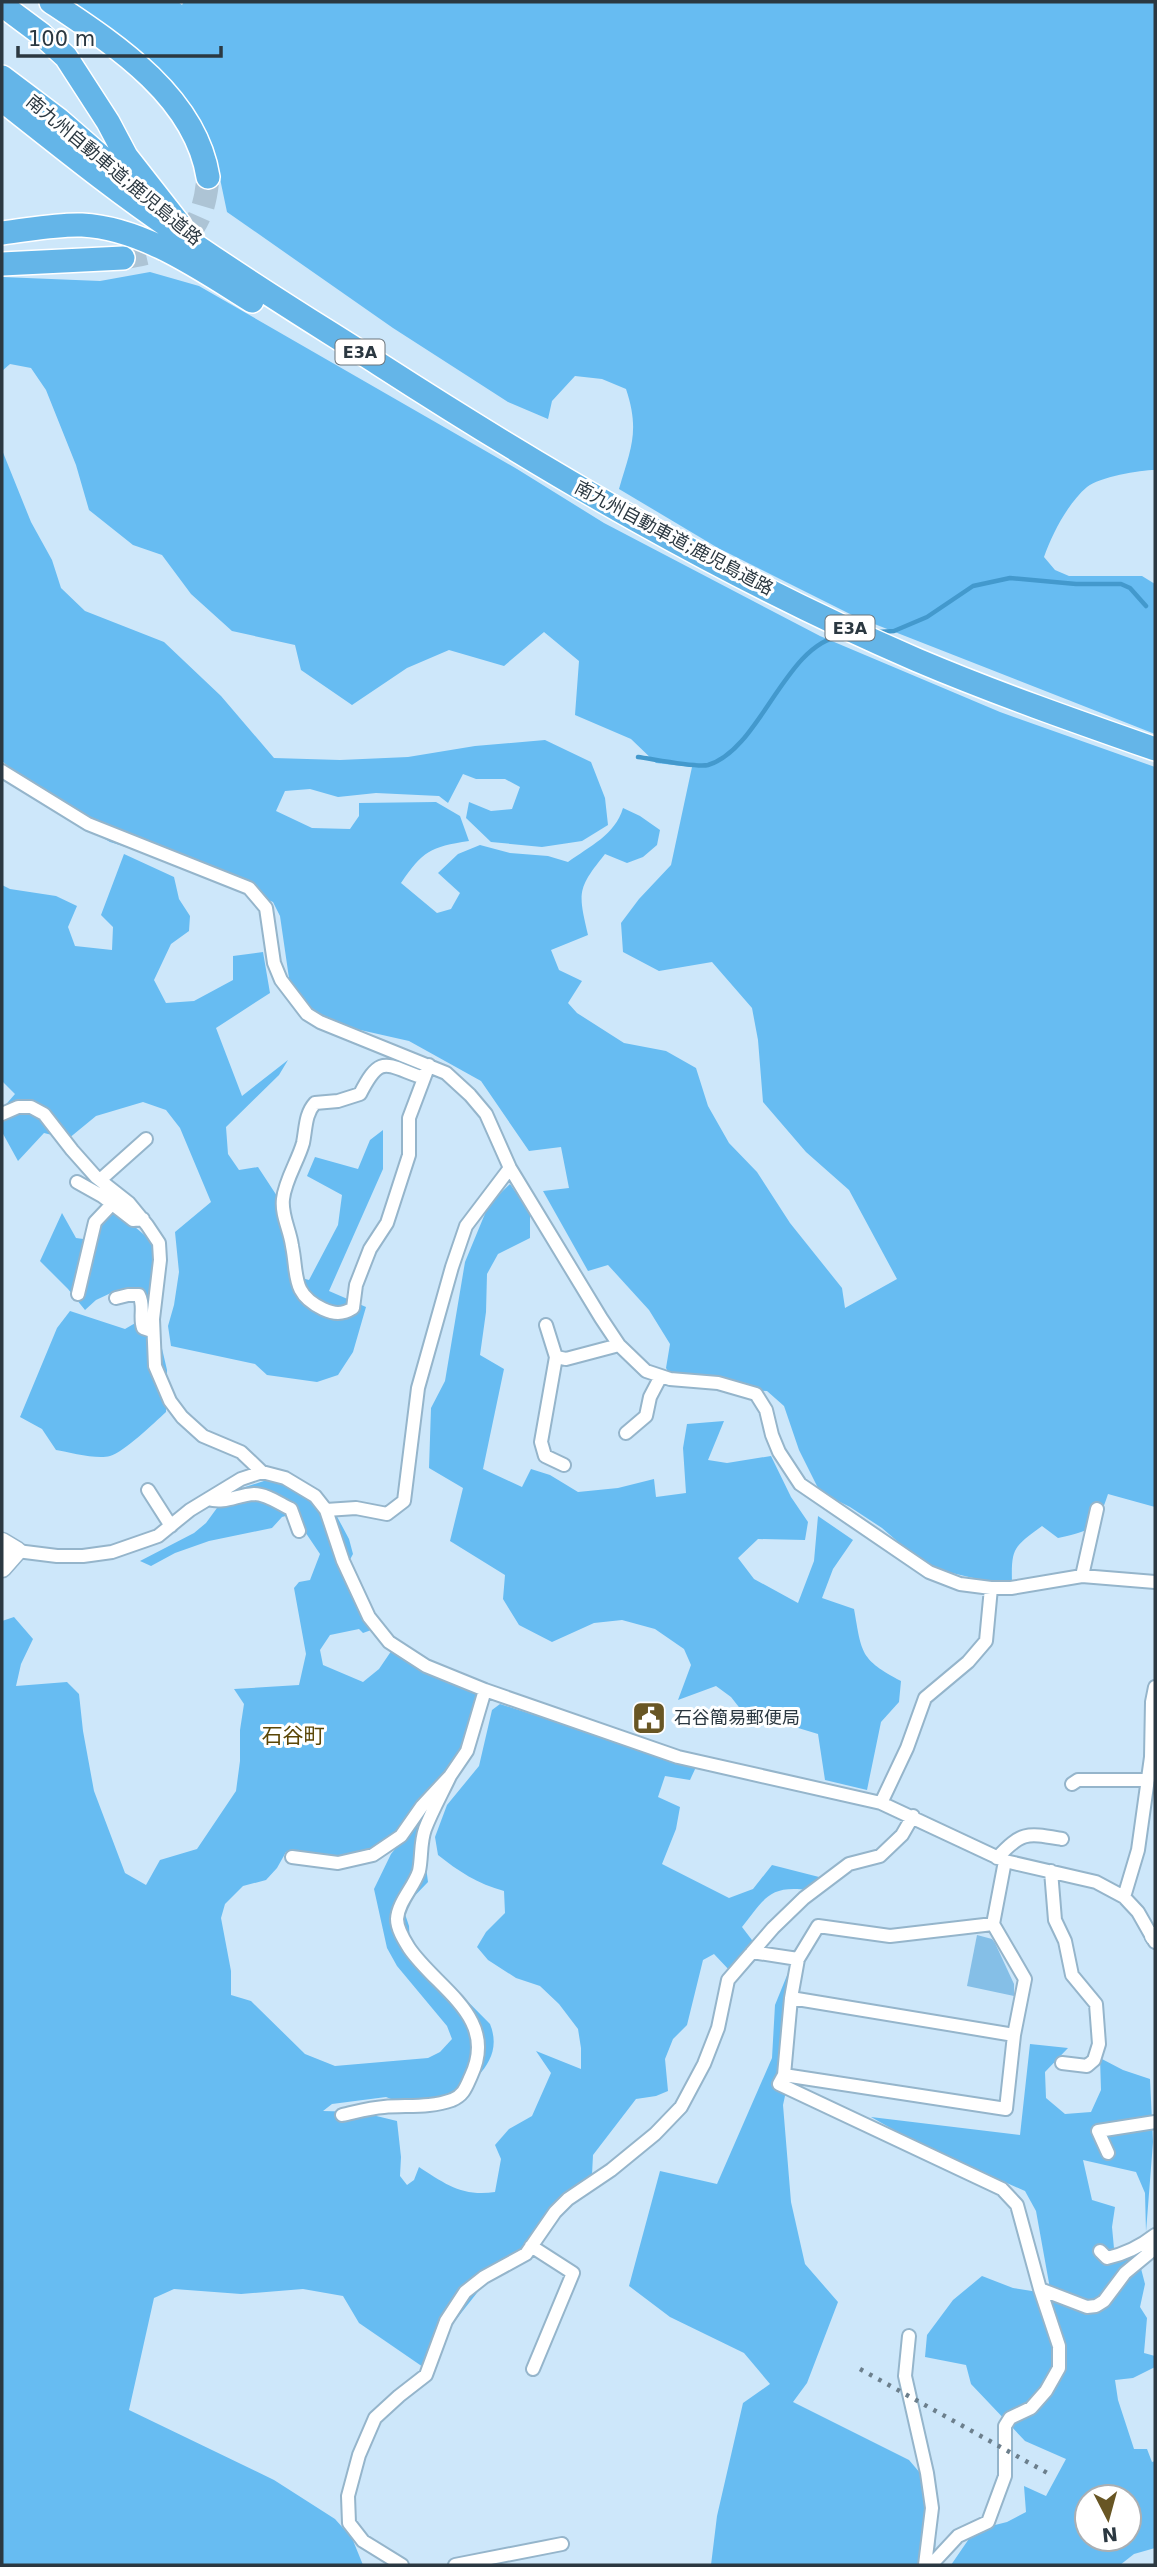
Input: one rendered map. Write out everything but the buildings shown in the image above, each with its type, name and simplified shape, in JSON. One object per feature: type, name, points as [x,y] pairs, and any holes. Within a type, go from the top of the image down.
[{"type":"highway","points":[[51,2],[115,45],[177,108],[192,129],[205,156],[208,177]]},
{"type":"highway","points":[[2,5],[66,57],[108,122],[126,156],[180,225]]},
{"type":"highway","name":"南九州自動車道;鹿児島道路","points":[[2,77],[59,120],[224,265]]},
{"type":"highway","name":"南九州自動車道;鹿児島道路","points":[[2,100],[107,182],[224,265],[495,439],[558,476],[726,567],[916,659],[1034,706],[1155,748]]},
{"type":"highway","points":[[2,233],[60,225],[84,225],[119,233],[174,253],[366,368],[495,439]]},
{"type":"highway","points":[[2,264],[123,258]]},
{"type":"street","points":[[2,771],[88,824],[249,888],[266,908],[274,963],[281,980],[307,1014],[320,1023],[426,1072]]},
{"type":"street","points":[[426,1072],[410,1118],[408,1155],[387,1223],[370,1249],[356,1285],[353,1308],[344,1313],[331,1313],[310,1303],[301,1292],[294,1271],[293,1247],[283,1211],[283,1197],[302,1143],[308,1111],[315,1102],[338,1101],[360,1094],[375,1068],[385,1064],[446,1073],[486,1114],[510,1168],[619,1345],[646,1371],[670,1379],[718,1383],[755,1394],[766,1410],[779,1452],[800,1484],[929,1572],[960,1584],[1011,1588],[1082,1576],[1155,1583]]},
{"type":"street","points":[[2,1114],[18,1107],[31,1107],[44,1114],[100,1181],[129,1203],[143,1219],[159,1243],[160,1260],[152,1331],[155,1366],[170,1401],[182,1418],[203,1436],[241,1452],[262,1472],[285,1478],[315,1496],[326,1510],[357,1593],[369,1617],[389,1642],[426,1665],[485,1690],[678,1757],[881,1803],[1001,1860],[1096,1882],[1124,1897],[1138,1912],[1155,1938]]},
{"type":"street","points":[[100,1181],[146,1139]]},
{"type":"street","points":[[326,1510],[356,1508],[387,1514],[404,1501],[418,1388],[452,1267],[466,1226],[510,1168]]},
{"type":"street","points":[[77,1182],[102,1196],[133,1220],[143,1219]]},
{"type":"street","points":[[78,1294],[95,1222],[112,1204]]},
{"type":"street","points":[[116,1298],[139,1295],[142,1301],[143,1328],[152,1331]]},
{"type":"street","points":[[546,1325],[556,1357],[541,1442],[545,1456],[564,1465]]},
{"type":"street","points":[[556,1357],[566,1359],[619,1345]]},
{"type":"street","points":[[626,1433],[646,1416],[650,1397],[661,1376]]},
{"type":"street","points":[[2,1568],[9,1546],[57,1556],[83,1556],[112,1552],[158,1536],[208,1499],[241,1479],[262,1472]]},
{"type":"street","points":[[148,1490],[171,1526]]},
{"type":"street","points":[[208,1499],[216,1502],[254,1494],[268,1497],[291,1509],[299,1531]]},
{"type":"street","points":[[1082,1576],[1097,1509]]},
{"type":"street","points":[[881,1803],[907,1748],[925,1698],[968,1662],[986,1640],[991,1588]]},
{"type":"street","points":[[1124,1897],[1138,1850],[1151,1757],[1152,1702],[1155,1687]]},
{"type":"street","points":[[292,1857],[338,1863],[373,1855],[401,1836],[467,1751],[485,1690]]},
{"type":"street","points":[[342,2115],[382,2107],[430,2106],[454,2099],[462,2094],[473,2072],[479,2049],[474,2023],[460,2001],[419,1962],[403,1939],[397,1920],[419,1870],[420,1850],[426,1828],[450,1776]]},
{"type":"street","points":[[1072,1784],[1078,1780],[1148,1780]]},
{"type":"street","points":[[402,2565],[363,2541],[349,2523],[348,2496],[359,2455],[375,2418],[426,2375],[446,2321],[465,2292],[484,2277],[526,2254],[555,2212],[568,2199],[629,2156],[656,2134],[681,2107],[704,2064],[718,2028],[728,1980],[752,1952],[804,1898],[849,1864],[880,1856],[902,1835],[912,1816]]},
{"type":"street","points":[[784,2075],[1006,2109],[1014,2035],[1025,1979],[993,1924],[1001,1860],[1014,1839],[1032,1834],[1062,1839]]},
{"type":"street","points":[[1051,1871],[1055,1920],[1065,1941],[1072,1975],[1096,2004],[1099,2045],[1094,2060],[1087,2066],[1062,2063]]},
{"type":"street","points":[[931,2565],[958,2536],[988,2522],[1005,2476],[1005,2426],[1010,2418],[1031,2408],[1046,2391],[1059,2368],[1059,2346],[1017,2205],[1002,2189],[779,2084],[784,2075],[798,1959],[818,1926],[890,1936],[993,1924]]},
{"type":"street","points":[[752,1952],[798,1959]]},
{"type":"street","points":[[792,1998],[1014,2035]]},
{"type":"street","points":[[1108,2153],[1098,2131],[1155,2122]]},
{"type":"street","points":[[1100,2251],[1107,2258],[1118,2256],[1144,2244],[1155,2235]]},
{"type":"street","points":[[531,2246],[573,2273],[533,2370]]},
{"type":"street","points":[[1040,2289],[1087,2307],[1096,2306],[1104,2301],[1125,2273],[1155,2248]]},
{"type":"street","points":[[909,2336],[905,2376],[927,2473],[932,2508],[925,2565]]},
{"type":"street","points":[[455,2565],[562,2544]]},
{"type":"shaded area","points":[[70,2],[178,2],[182,5],[184,2],[1155,2],[1155,470],[1110,477],[1087,487],[1061,519],[1044,557],[1055,570],[1069,576],[1142,576],[1155,584],[1155,734],[854,616],[718,548],[619,489],[633,428],[626,389],[602,379],[575,376],[552,401],[548,419],[508,402],[393,328],[227,212],[214,150],[193,109],[128,41]]},
{"type":"shaded area","points":[[150,272],[199,286],[517,469],[604,523],[820,636],[1000,712],[1155,767],[1155,1507],[1108,1494],[1096,1522],[1086,1530],[1058,1538],[1042,1526],[1016,1549],[1012,1562],[1012,1583],[994,1583],[927,1567],[882,1528],[820,1492],[799,1450],[784,1406],[767,1391],[714,1389],[674,1382],[666,1368],[670,1344],[649,1310],[608,1265],[588,1271],[543,1191],[569,1188],[561,1147],[529,1151],[481,1081],[409,1041],[347,1027],[316,1015],[290,985],[280,916],[273,902],[194,868],[110,842],[62,814],[2,761],[2,450],[31,522],[52,560],[61,588],[85,611],[164,642],[221,696],[274,758],[340,760],[408,757],[475,746],[545,740],[591,762],[605,798],[608,825],[582,841],[542,847],[491,842],[466,818],[469,802],[491,811],[512,809],[520,787],[505,779],[476,779],[463,774],[448,803],[439,796],[376,793],[338,797],[310,789],[285,791],[276,811],[312,828],[350,829],[359,816],[359,803],[436,802],[460,816],[469,841],[429,852],[415,864],[401,883],[437,913],[451,909],[460,893],[438,873],[458,854],[480,845],[510,853],[548,856],[568,862],[608,833],[623,808],[660,830],[657,845],[643,857],[627,863],[605,854],[589,875],[582,891],[582,909],[588,935],[551,950],[559,970],[582,981],[568,1003],[577,1013],[624,1043],[666,1051],[696,1068],[708,1106],[729,1143],[757,1172],[790,1223],[842,1288],[845,1308],[897,1279],[849,1190],[806,1152],[763,1102],[758,1040],[752,1008],[712,962],[659,971],[623,952],[621,923],[671,865],[692,767],[656,763],[631,739],[575,715],[579,661],[544,632],[504,666],[449,650],[407,668],[352,705],[301,670],[295,645],[232,631],[191,594],[162,555],[133,545],[89,510],[76,465],[46,390],[31,368],[10,364],[2,371],[2,277],[100,281]]},
{"type":"shaded area","points":[[124,854],[174,877],[179,899],[190,916],[189,931],[171,944],[154,980],[166,1003],[194,1001],[233,980],[233,956],[263,952],[270,993],[216,1028],[242,1096],[288,1060],[279,1075],[226,1127],[228,1154],[239,1170],[258,1167],[294,1222],[298,1277],[309,1280],[338,1225],[342,1195],[307,1176],[315,1157],[358,1169],[370,1140],[383,1130],[383,1169],[329,1291],[366,1307],[353,1352],[338,1375],[317,1382],[267,1375],[255,1364],[171,1346],[168,1326],[179,1272],[175,1232],[211,1202],[180,1128],[166,1110],[143,1102],[96,1116],[68,1139],[44,1133],[18,1161],[2,1132],[2,1109],[15,1094],[2,1081],[2,885],[10,889],[56,896],[77,906],[68,927],[75,946],[112,950],[113,927],[101,915]]},
{"type":"shaded area","points":[[510,1184],[530,1212],[530,1238],[498,1254],[487,1274],[486,1312],[480,1355],[504,1369],[483,1469],[522,1487],[531,1469],[550,1475],[578,1492],[618,1488],[654,1479],[656,1497],[686,1493],[683,1448],[687,1424],[724,1421],[708,1460],[727,1463],[771,1456],[791,1497],[808,1522],[805,1540],[758,1539],[738,1558],[754,1579],[798,1603],[814,1561],[818,1516],[853,1540],[833,1569],[822,1598],[854,1609],[865,1654],[877,1667],[901,1681],[899,1702],[881,1722],[867,1790],[825,1780],[818,1734],[742,1711],[731,1697],[716,1686],[678,1700],[691,1665],[684,1649],[655,1629],[622,1620],[594,1623],[552,1642],[519,1625],[503,1599],[505,1575],[450,1541],[463,1488],[429,1468],[431,1408],[445,1381],[465,1262],[489,1204]]},
{"type":"shaded area","points":[[105,1203],[120,1203],[135,1227],[155,1244],[165,1259],[165,1281],[157,1327],[167,1370],[166,1412],[123,1449],[110,1456],[98,1457],[56,1450],[42,1429],[20,1417],[57,1328],[70,1311],[125,1329],[137,1322],[138,1304],[113,1292],[96,1300],[85,1310],[40,1261],[62,1213],[76,1238],[91,1240]]},
{"type":"shaded area","points":[[270,1479],[294,1481],[333,1509],[349,1539],[353,1554],[346,1567],[374,1629],[363,1633],[359,1629],[330,1635],[320,1650],[323,1665],[363,1682],[379,1669],[394,1647],[480,1695],[460,1751],[397,1835],[378,1849],[336,1859],[286,1852],[266,1880],[243,1886],[225,1904],[221,1918],[231,1971],[231,1995],[251,2001],[305,2054],[335,2066],[428,2058],[440,2052],[452,2039],[447,2026],[397,1966],[387,1948],[374,1889],[391,1854],[438,1797],[424,1852],[428,1882],[403,1908],[409,1926],[410,1943],[490,2024],[493,2049],[489,2060],[475,2079],[446,2104],[406,2105],[386,2097],[332,2104],[323,2111],[360,2112],[397,2121],[400,2176],[407,2185],[414,2180],[419,2167],[446,2184],[464,2191],[495,2192],[501,2159],[495,2145],[509,2129],[532,2116],[551,2073],[536,2051],[581,2069],[578,2029],[559,2004],[540,1986],[516,1978],[488,1960],[477,1947],[486,1932],[505,1913],[504,1891],[469,1876],[438,1855],[435,1837],[447,1805],[479,1766],[492,1710],[500,1704],[696,1767],[690,1780],[665,1776],[658,1797],[680,1807],[676,1829],[662,1864],[729,1898],[753,1889],[772,1865],[823,1878],[808,1890],[776,1892],[762,1902],[742,1927],[755,1944],[731,1972],[714,1954],[703,1960],[687,2025],[673,2039],[665,2059],[668,2091],[636,2099],[593,2155],[592,2175],[574,2186],[507,2269],[480,2289],[436,2345],[423,2367],[359,2323],[343,2296],[303,2289],[241,2294],[174,2289],[154,2298],[129,2410],[274,2480],[335,2519],[352,2538],[363,2565],[2,2565],[2,1621],[14,1617],[33,1639],[21,1664],[16,1686],[67,1682],[79,1694],[94,1791],[125,1873],[146,1885],[160,1860],[197,1849],[236,1791],[244,1704],[234,1689],[299,1685],[306,1654],[294,1588],[299,1582],[310,1580],[320,1554],[293,1514],[282,1517],[272,1528],[209,1541],[175,1553],[151,1566],[140,1561],[194,1533],[206,1523],[225,1497]]},
{"type":"shaded area","points":[[977,1935],[992,1939],[995,1943],[1014,1984],[1014,1996],[967,1986]]},
{"type":"shaded area","points":[[792,1963],[801,1972],[792,2064],[783,2105],[791,2202],[805,2264],[838,2302],[807,2383],[793,2402],[909,2460],[938,2494],[935,2552],[931,2565],[711,2565],[717,2516],[743,2403],[770,2384],[744,2353],[670,2317],[629,2286],[660,2171],[717,2184],[772,2058],[775,2005]]},
{"type":"shaded area","points":[[1030,2044],[1068,2048],[1045,2072],[1046,2098],[1065,2114],[1091,2112],[1101,2090],[1100,2058],[1123,2070],[1150,2079],[1153,2142],[1146,2232],[1145,2193],[1136,2172],[1083,2160],[1092,2200],[1115,2207],[1112,2227],[1115,2259],[1137,2253],[1145,2284],[1140,2307],[1147,2318],[1144,2353],[1155,2356],[1155,2367],[1133,2378],[1115,2380],[1118,2400],[1134,2449],[1147,2449],[1152,2462],[1155,2461],[1155,2548],[1143,2551],[1143,2483],[1073,2483],[1073,2553],[1138,2553],[1120,2565],[951,2565],[975,2530],[1007,2522],[1026,2512],[1024,2486],[1046,2496],[1066,2459],[1025,2441],[971,2384],[966,2365],[925,2357],[927,2335],[953,2300],[982,2276],[1013,2288],[1051,2294],[1036,2211],[1025,2191],[919,2144],[871,2117],[1020,2135]]},
{"type":"waterway","points":[[878,632],[894,631],[927,617],[973,586],[1010,578],[1076,584],[1121,584],[1130,588],[1146,606]]},
{"type":"waterway","points":[[638,757],[702,766],[726,755],[743,740],[804,657],[821,643],[841,636]]},
{"type":"tunnel","points":[[123,258],[159,250],[185,237],[200,214],[208,177]]},
{"type":"railway","points":[[860,2369],[1051,2475]]},
{"type":"place","name":"石谷簡易郵便局","points":[[649,1718]]},
{"type":"district","name":"石谷町","points":[[293,1736]]}]
